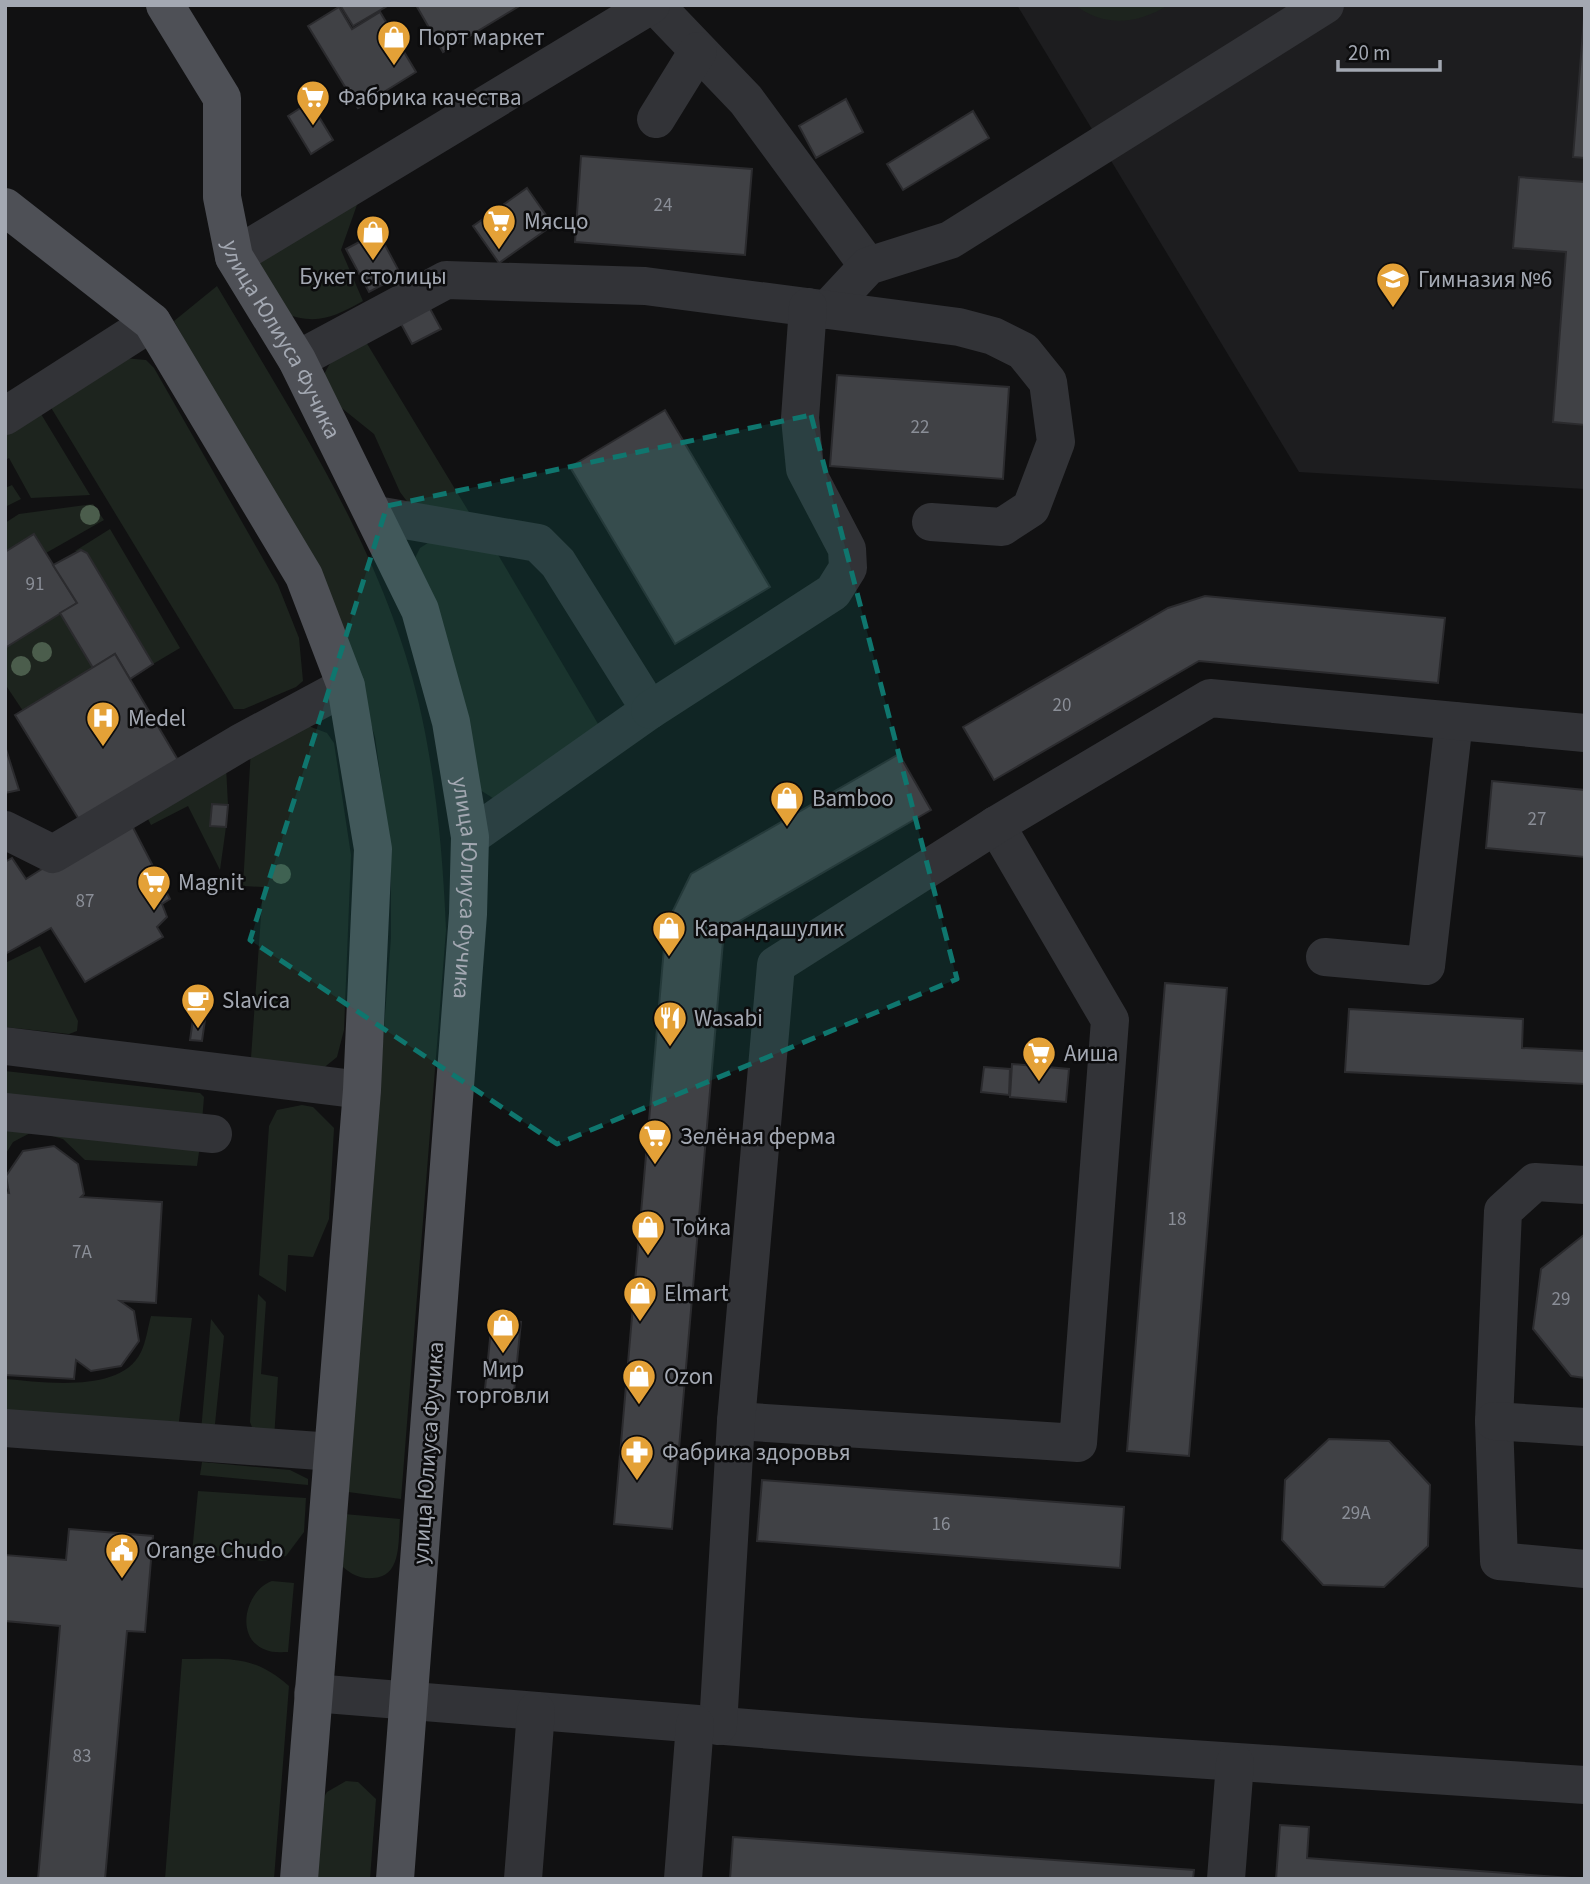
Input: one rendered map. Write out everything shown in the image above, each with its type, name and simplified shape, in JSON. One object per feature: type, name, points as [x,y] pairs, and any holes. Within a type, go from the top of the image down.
[{"type":"main road","name":"улица Юлиуса Фучика","points":[[165,5],[222,98],[222,197],[234,257],[298,360],[376,515],[420,610],[451,722],[470,838],[468,927],[396,1879]]},
{"type":"main road","points":[[5,207],[152,322],[304,576],[346,686],[373,849],[362,1090],[299,1879]]},
{"type":"street","points":[[234,257],[653,5],[746,100],[868,266]]},
{"type":"street","points":[[470,838],[650,710],[834,592],[848,568],[847,549],[805,468],[800,418],[817,309],[868,266],[950,240],[1325,5]]},
{"type":"street","points":[[656,119],[698,51]]},
{"type":"street","points":[[298,360],[446,280],[645,286],[959,327],[993,336],[1023,351],[1048,382],[1056,442],[1031,508],[1002,527],[931,522]]},
{"type":"street","points":[[5,416],[152,322]]},
{"type":"street","points":[[376,515],[538,543],[558,563],[650,710]]},
{"type":"street","points":[[5,830],[53,854],[240,743],[346,686]]},
{"type":"street","points":[[683,1879],[706,1725],[776,965],[996,825],[1210,698],[1585,733]]},
{"type":"street","points":[[1325,957],[1426,966],[1454,721]]},
{"type":"street","points":[[736,1421],[1078,1443],[1110,1020],[996,825]]},
{"type":"street","points":[[5,1045],[362,1090]]},
{"type":"street","points":[[5,1112],[213,1134]]},
{"type":"street","points":[[1585,1185],[1535,1182],[1503,1211],[1494,1421],[1499,1561],[1585,1569]]},
{"type":"street","points":[[1494,1421],[1585,1427]]},
{"type":"street","points":[[5,1427],[332,1452]]},
{"type":"street","points":[[313,1693],[706,1725],[1585,1785]]},
{"type":"street","points":[[523,1879],[536,1712]]},
{"type":"street","points":[[1226,1879],[1235,1763]]},
{"type":"highlighted area","points":[[811,415],[957,979],[557,1144],[250,940],[387,506]]},
{"type":"shaded area","name":"Гимназия №6","points":[[1017,5],[1585,5],[1585,489],[1299,472]]},
{"type":"shaded area","points":[[1075,5],[1168,5],[1145,16],[1122,21],[1098,17]]},
{"type":"shaded area","points":[[364,185],[341,250],[363,301],[324,318],[304,319],[281,312],[257,258]]},
{"type":"shaded area","points":[[217,286],[306,436],[360,540],[384,594],[403,648],[419,704],[430,760],[441,845],[446,930],[401,1499],[348,1492],[391,938],[391,852],[375,737],[341,627],[174,321]]},
{"type":"shaded area","points":[[363,337],[478,527],[409,504],[400,492],[374,434],[328,397],[322,380],[329,365],[343,349]]},
{"type":"shaded area","points":[[124,358],[146,360],[154,368],[278,585],[299,638],[303,681],[296,687],[244,709],[234,709],[47,401]]},
{"type":"shaded area","points":[[38,409],[90,495],[31,498],[9,458],[5,460],[5,427]]},
{"type":"shaded area","points":[[12,485],[21,499],[5,507],[5,488]]},
{"type":"shaded area","points":[[93,504],[104,520],[46,553],[34,534],[5,552],[5,523],[19,514]]},
{"type":"shaded area","points":[[110,529],[180,648],[153,664],[87,554],[75,551]]},
{"type":"shaded area","points":[[431,541],[494,548],[604,734],[496,800],[477,788],[415,558],[420,548]]},
{"type":"shaded area","points":[[60,613],[93,668],[23,711],[5,684],[5,648]]},
{"type":"shaded area","points":[[303,724],[327,733],[334,743],[351,855],[344,1030],[337,1057],[321,1070],[251,1058],[263,887],[243,886],[251,748]]},
{"type":"shaded area","points":[[226,766],[228,805],[212,804],[210,825],[226,827],[220,870],[188,806],[151,825],[145,813]]},
{"type":"shaded area","points":[[40,946],[78,1021],[77,1031],[69,1034],[5,1027],[5,963]]},
{"type":"shaded area","points":[[5,1071],[200,1093],[204,1097],[202,1122],[5,1103]]},
{"type":"shaded area","points":[[302,1105],[313,1107],[334,1128],[329,1219],[313,1257],[288,1255],[286,1292],[259,1275],[269,1126],[277,1110]]},
{"type":"shaded area","points":[[5,1120],[201,1138],[197,1166],[85,1160],[63,1139],[34,1131],[13,1142],[5,1155]]},
{"type":"shaded area","points":[[258,1294],[266,1302],[261,1374],[278,1377],[274,1439],[255,1435],[250,1422]]},
{"type":"shaded area","points":[[151,1316],[192,1318],[178,1429],[5,1419],[5,1379],[59,1383],[99,1380],[117,1374],[131,1365],[141,1352]]},
{"type":"shaded area","points":[[211,1319],[224,1336],[215,1424],[201,1431]]},
{"type":"shaded area","points":[[202,1462],[290,1470],[308,1479],[308,1485],[200,1475]]},
{"type":"shaded area","points":[[198,1491],[306,1498],[304,1532],[286,1556],[264,1561],[192,1553]]},
{"type":"shaded area","points":[[344,1514],[400,1519],[397,1556],[394,1565],[382,1576],[365,1578],[343,1567]]},
{"type":"shaded area","points":[[272,1581],[294,1583],[288,1652],[268,1651],[256,1644],[249,1635],[247,1614],[250,1604],[255,1594]]},
{"type":"shaded area","points":[[182,1659],[226,1659],[251,1663],[289,1686],[274,1879],[165,1879]]},
{"type":"shaded area","points":[[346,1781],[358,1782],[376,1799],[370,1879],[314,1879],[319,1805],[327,1792]]},
{"type":"building","points":[[340,5],[389,5],[353,26]]},
{"type":"building","points":[[416,5],[521,5],[443,52]]},
{"type":"building","points":[[1585,5],[1585,158],[1573,157]]},
{"type":"building","points":[[339,7],[352,29],[380,12],[416,72],[358,108],[308,26]]},
{"type":"building","points":[[846,99],[863,132],[816,158],[799,126]]},
{"type":"building","points":[[310,102],[333,140],[311,154],[288,116]]},
{"type":"building","points":[[973,111],[989,138],[903,190],[887,164]]},
{"type":"building","points":[[581,156],[752,169],[745,255],[575,242]]},
{"type":"building","points":[[1519,177],[1585,182],[1585,425],[1553,422],[1566,252],[1513,248]]},
{"type":"building","points":[[527,188],[553,225],[499,263],[473,226]]},
{"type":"building","name":"Букет столицы","points":[[378,232],[401,275],[369,292],[346,249]]},
{"type":"building","points":[[428,305],[441,329],[412,344],[399,320]]},
{"type":"building","points":[[837,375],[1009,387],[1003,479],[830,466]]},
{"type":"building","points":[[665,410],[770,587],[675,644],[570,467]]},
{"type":"building","points":[[34,534],[77,603],[5,648],[5,552]]},
{"type":"building","points":[[81,550],[87,553],[153,664],[130,679],[115,654],[93,668],[60,613],[77,603],[53,565]]},
{"type":"building","points":[[1205,596],[1445,618],[1438,683],[1199,661],[994,780],[963,727],[1168,608]]},
{"type":"building","name":"Medel","points":[[115,654],[178,760],[83,826],[15,715]]},
{"type":"building","points":[[5,746],[19,790],[5,793]]},
{"type":"building","points":[[899,754],[931,810],[724,930],[672,1529],[614,1524],[666,925],[691,874]]},
{"type":"building","points":[[1492,781],[1585,790],[1585,857],[1486,848]]},
{"type":"building","points":[[212,804],[228,805],[226,827],[210,826]]},
{"type":"building","points":[[127,816],[170,899],[162,904],[167,917],[157,927],[163,937],[85,982],[51,928],[5,954],[5,862],[12,858],[26,879]]},
{"type":"building","points":[[1165,983],[1227,988],[1189,1456],[1127,1451]]},
{"type":"building","points":[[1349,1009],[1523,1019],[1522,1048],[1585,1051],[1585,1084],[1345,1072]]},
{"type":"building","name":"Slavica","points":[[193,1019],[205,1020],[202,1041],[190,1040]]},
{"type":"building","name":"Аиша","points":[[1012,1064],[1069,1069],[1066,1102],[1010,1097]]},
{"type":"building","points":[[984,1067],[1010,1069],[1009,1095],[981,1092]]},
{"type":"building","points":[[54,1146],[78,1164],[84,1194],[81,1197],[162,1202],[156,1303],[120,1301],[134,1311],[139,1341],[121,1366],[91,1371],[76,1360],[74,1379],[5,1375],[5,1192],[9,1193],[6,1176],[23,1151]]},
{"type":"building","points":[[1585,1234],[1585,1378],[1571,1376],[1533,1329],[1541,1269]]},
{"type":"building","points":[[492,1319],[521,1322],[514,1392],[485,1389]]},
{"type":"building","points":[[1329,1439],[1389,1441],[1430,1485],[1428,1546],[1384,1587],[1323,1585],[1282,1540],[1285,1480]]},
{"type":"building","points":[[762,1480],[1124,1507],[1120,1568],[757,1541]]},
{"type":"building","points":[[69,1529],[153,1536],[145,1632],[127,1631],[105,1879],[38,1879],[60,1626],[5,1621],[5,1555],[66,1560]]},
{"type":"building","points":[[1280,1825],[1309,1827],[1307,1858],[1585,1879],[1276,1879]]},
{"type":"building","points":[[733,1837],[1194,1870],[1193,1879],[730,1879]]},
{"type":"place","name":"Порт маркет","points":[[394,67]]},
{"type":"place","name":"Фабрика качества","points":[[313,127]]},
{"type":"place","name":"Мясцо","points":[[499,251]]},
{"type":"place","name":"Букет столицы","points":[[373,262]]},
{"type":"place","name":"Гимназия №6","points":[[1393,309]]},
{"type":"place","name":"Medel","points":[[103,748]]},
{"type":"place","name":"Bamboo","points":[[787,828]]},
{"type":"place","name":"Magnit","points":[[154,912]]},
{"type":"place","name":"Карандашулик","points":[[669,958]]},
{"type":"place","name":"Slavica","points":[[198,1030]]},
{"type":"place","name":"Wasabi","points":[[670,1048]]},
{"type":"place","name":"Аиша","points":[[1039,1083]]},
{"type":"place","name":"Зелёная ферма","points":[[655,1166]]},
{"type":"place","name":"Тойка","points":[[648,1257]]},
{"type":"place","name":"Elmart","points":[[640,1323]]},
{"type":"place","name":"Мир торговли","points":[[503,1355]]},
{"type":"place","name":"Ozon","points":[[639,1406]]},
{"type":"place","name":"Фабрика здоровья","points":[[637,1482]]},
{"type":"place","name":"Orange Chudo","points":[[122,1580]]}]
